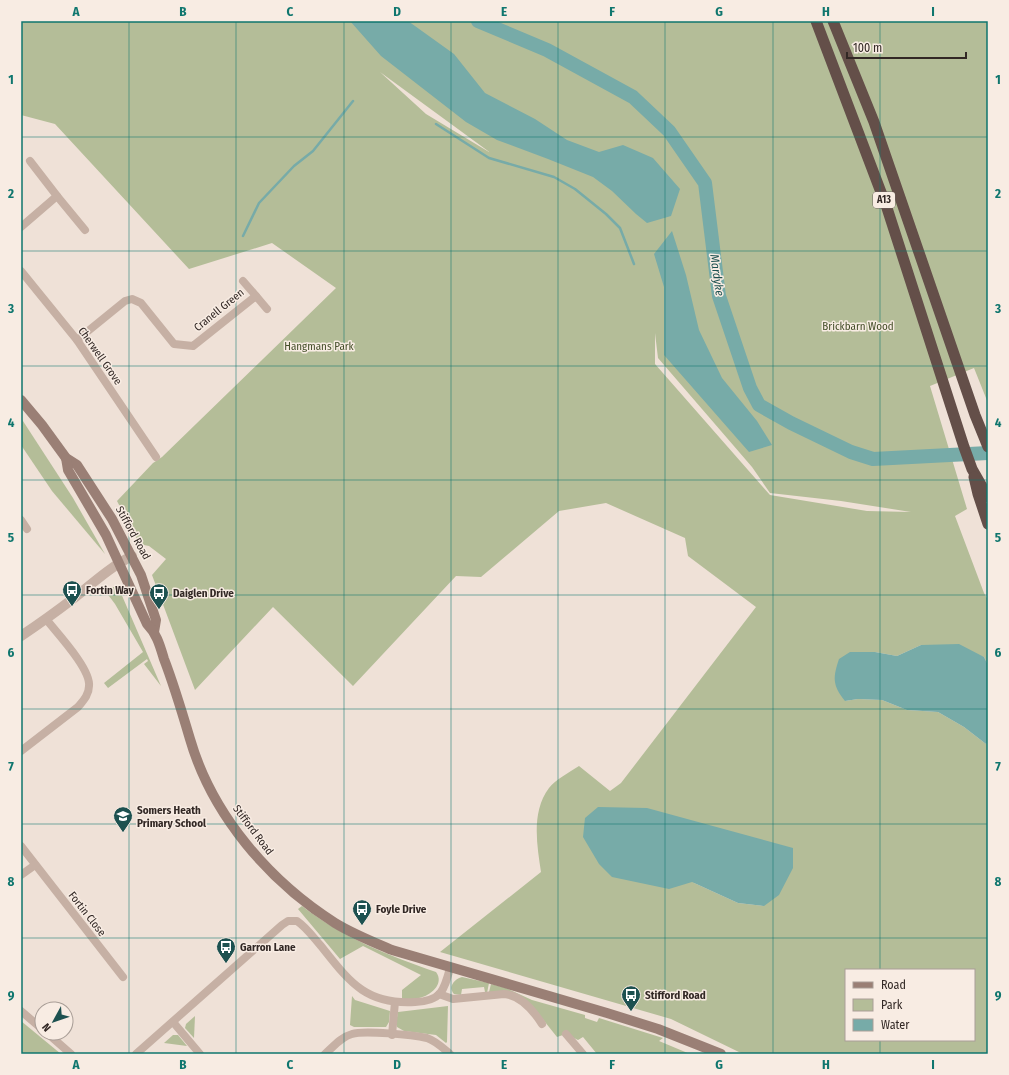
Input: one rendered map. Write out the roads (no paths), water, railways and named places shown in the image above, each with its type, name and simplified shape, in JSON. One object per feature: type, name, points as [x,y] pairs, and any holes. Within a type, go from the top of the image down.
[{"type":"highway","name":"A13","points":[[816,21],[887,208],[942,383],[972,469],[988,497]]},
{"type":"highway","name":"A13","points":[[833,21],[874,122],[961,376],[988,447]]},
{"type":"highway","points":[[972,469],[978,494],[988,524]]},
{"type":"main road","name":"Stifford Road","points":[[21,400],[42,425],[66,458],[77,465],[112,519],[141,575],[156,620],[154,632]]},
{"type":"main road","name":"Stifford Road","points":[[66,458],[68,470],[106,535],[147,624],[154,632],[170,673],[190,742],[216,799],[241,838],[256,856],[298,897],[336,924],[358,936],[392,950],[658,1029],[721,1054]]},
{"type":"street","points":[[30,161],[85,230]]},
{"type":"street","points":[[21,228],[57,196]]},
{"type":"street","name":"Cherwell Grove","points":[[21,271],[77,340],[156,457]]},
{"type":"street","name":"Cranell Green","points":[[244,281],[267,310]]},
{"type":"street","name":"Cranell Green","points":[[77,340],[125,301],[132,299],[141,303],[174,344],[193,346],[256,296]]},
{"type":"street","points":[[21,520],[27,529]]},
{"type":"street","points":[[21,636],[46,619],[119,563],[132,556]]},
{"type":"street","points":[[21,751],[78,707],[86,698],[90,686],[88,675],[83,666],[46,619]]},
{"type":"street","name":"Fortin Close","points":[[21,846],[123,977]]},
{"type":"street","points":[[21,876],[35,865]]},
{"type":"street","points":[[136,1054],[288,921],[297,921],[308,930],[344,974],[357,987],[374,997],[395,1002],[408,1003],[430,1000],[439,994],[443,988],[450,968]]},
{"type":"street","points":[[439,994],[453,999],[510,994],[516,996],[522,1001],[542,1024]]},
{"type":"street","points":[[392,1034],[395,1002]]},
{"type":"street","points":[[21,1011],[34,1022]]},
{"type":"street","points":[[173,1022],[200,1054]]},
{"type":"street","points":[[325,1054],[341,1040],[354,1033],[365,1032],[427,1038],[441,1046],[450,1054]]},
{"type":"street","points":[[566,1034],[582,1054]]},
{"type":"street","points":[[57,1041],[72,1054]]},
{"type":"water","points":[[350,21],[408,21],[454,54],[485,93],[535,119],[567,140],[599,152],[623,145],[653,158],[680,189],[671,216],[647,223],[612,191],[593,177],[497,140],[466,122],[381,56]]},
{"type":"water","points":[[672,231],[686,275],[699,330],[722,378],[757,421],[772,445],[749,452],[664,355],[664,287],[654,254]]},
{"type":"water","points":[[959,644],[984,657],[988,665],[988,743],[986,744],[964,727],[938,712],[907,710],[882,700],[858,699],[845,701],[836,685],[835,676],[839,659],[850,652],[875,652],[897,656],[921,645]]},
{"type":"water","points":[[598,807],[647,808],[793,848],[793,868],[779,895],[764,906],[738,903],[692,882],[669,889],[612,877],[599,864],[583,837],[585,818]]},
{"type":"waterway","name":"Mardyke","points":[[478,21],[547,50],[633,97],[669,131],[705,183],[719,296],[750,388],[759,405],[791,423],[851,452],[873,459],[988,453]]},
{"type":"waterway","points":[[243,236],[259,203],[294,166],[313,151],[353,101]]},
{"type":"waterway","points":[[436,124],[489,158],[554,177],[575,189],[606,214],[620,228],[634,264]]},
{"type":"place","name":"Fortin Way","points":[[72,607]]},
{"type":"place","name":"Daiglen Drive","points":[[159,610]]},
{"type":"place","name":"Somers Heath Primary School","points":[[123,833]]},
{"type":"place","name":"Foyle Drive","points":[[362,926]]},
{"type":"place","name":"Garron Lane","points":[[226,964]]},
{"type":"place","name":"Stifford Road","points":[[631,1012]]},
{"type":"park label","name":"Brickbarn Wood","points":[[858,326]]},
{"type":"park label","name":"Hangmans Park","points":[[319,346]]}]
